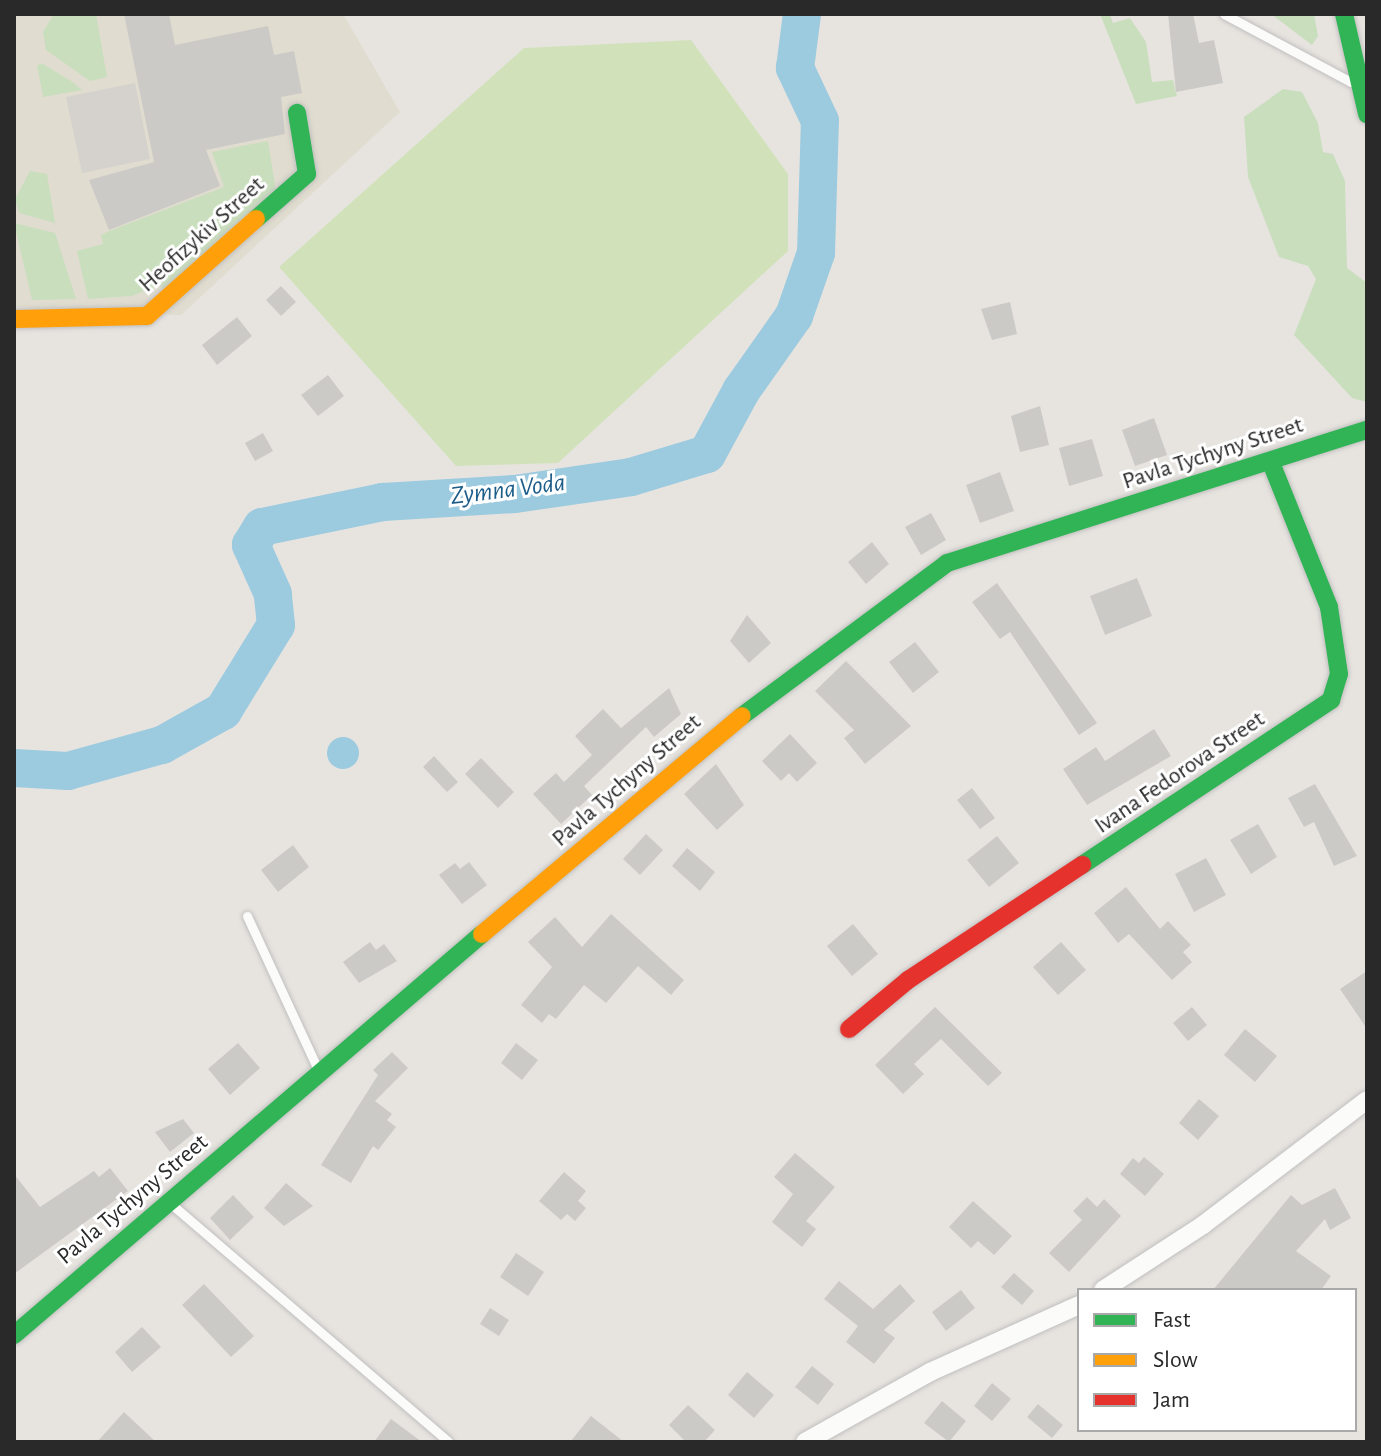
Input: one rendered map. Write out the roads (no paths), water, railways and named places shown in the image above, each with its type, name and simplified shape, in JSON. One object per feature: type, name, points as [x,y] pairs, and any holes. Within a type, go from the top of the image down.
[{"type":"main road","points":[[1344,14],[1367,114]]},
{"type":"main road","name":"Heofizykiv Street","points":[[14,319],[147,316],[307,174],[297,113]]},
{"type":"main road","name":"Pavla Tychyny Street","points":[[14,1335],[168,1201],[321,1075],[697,749],[947,563],[1271,463],[1367,430]]},
{"type":"main road","name":"Ivana Fedorova Street","points":[[849,1029],[908,980],[1331,700],[1339,674],[1329,607],[1271,463]]},
{"type":"street","points":[[1106,1288],[1203,1225],[1367,1100]]},
{"type":"street","points":[[809,1439],[930,1372],[1077,1306]]},
{"type":"street","points":[[809,1439],[832,1442]]},
{"type":"lane","points":[[1224,14],[1361,88]]},
{"type":"lane","points":[[247,916],[321,1075]]},
{"type":"lane","points":[[168,1201],[448,1441]]},
{"type":"water","points":[[343,737],[354,742],[359,753],[354,764],[343,769],[332,764],[327,753],[332,742]]},
{"type":"waterway","name":"Zymna Voda","points":[[14,768],[68,771],[162,745],[223,711],[276,625],[273,594],[251,545],[262,527],[383,502],[515,494],[631,477],[707,454],[741,391],[794,316],[816,253],[820,121],[795,68],[802,14]]}]
